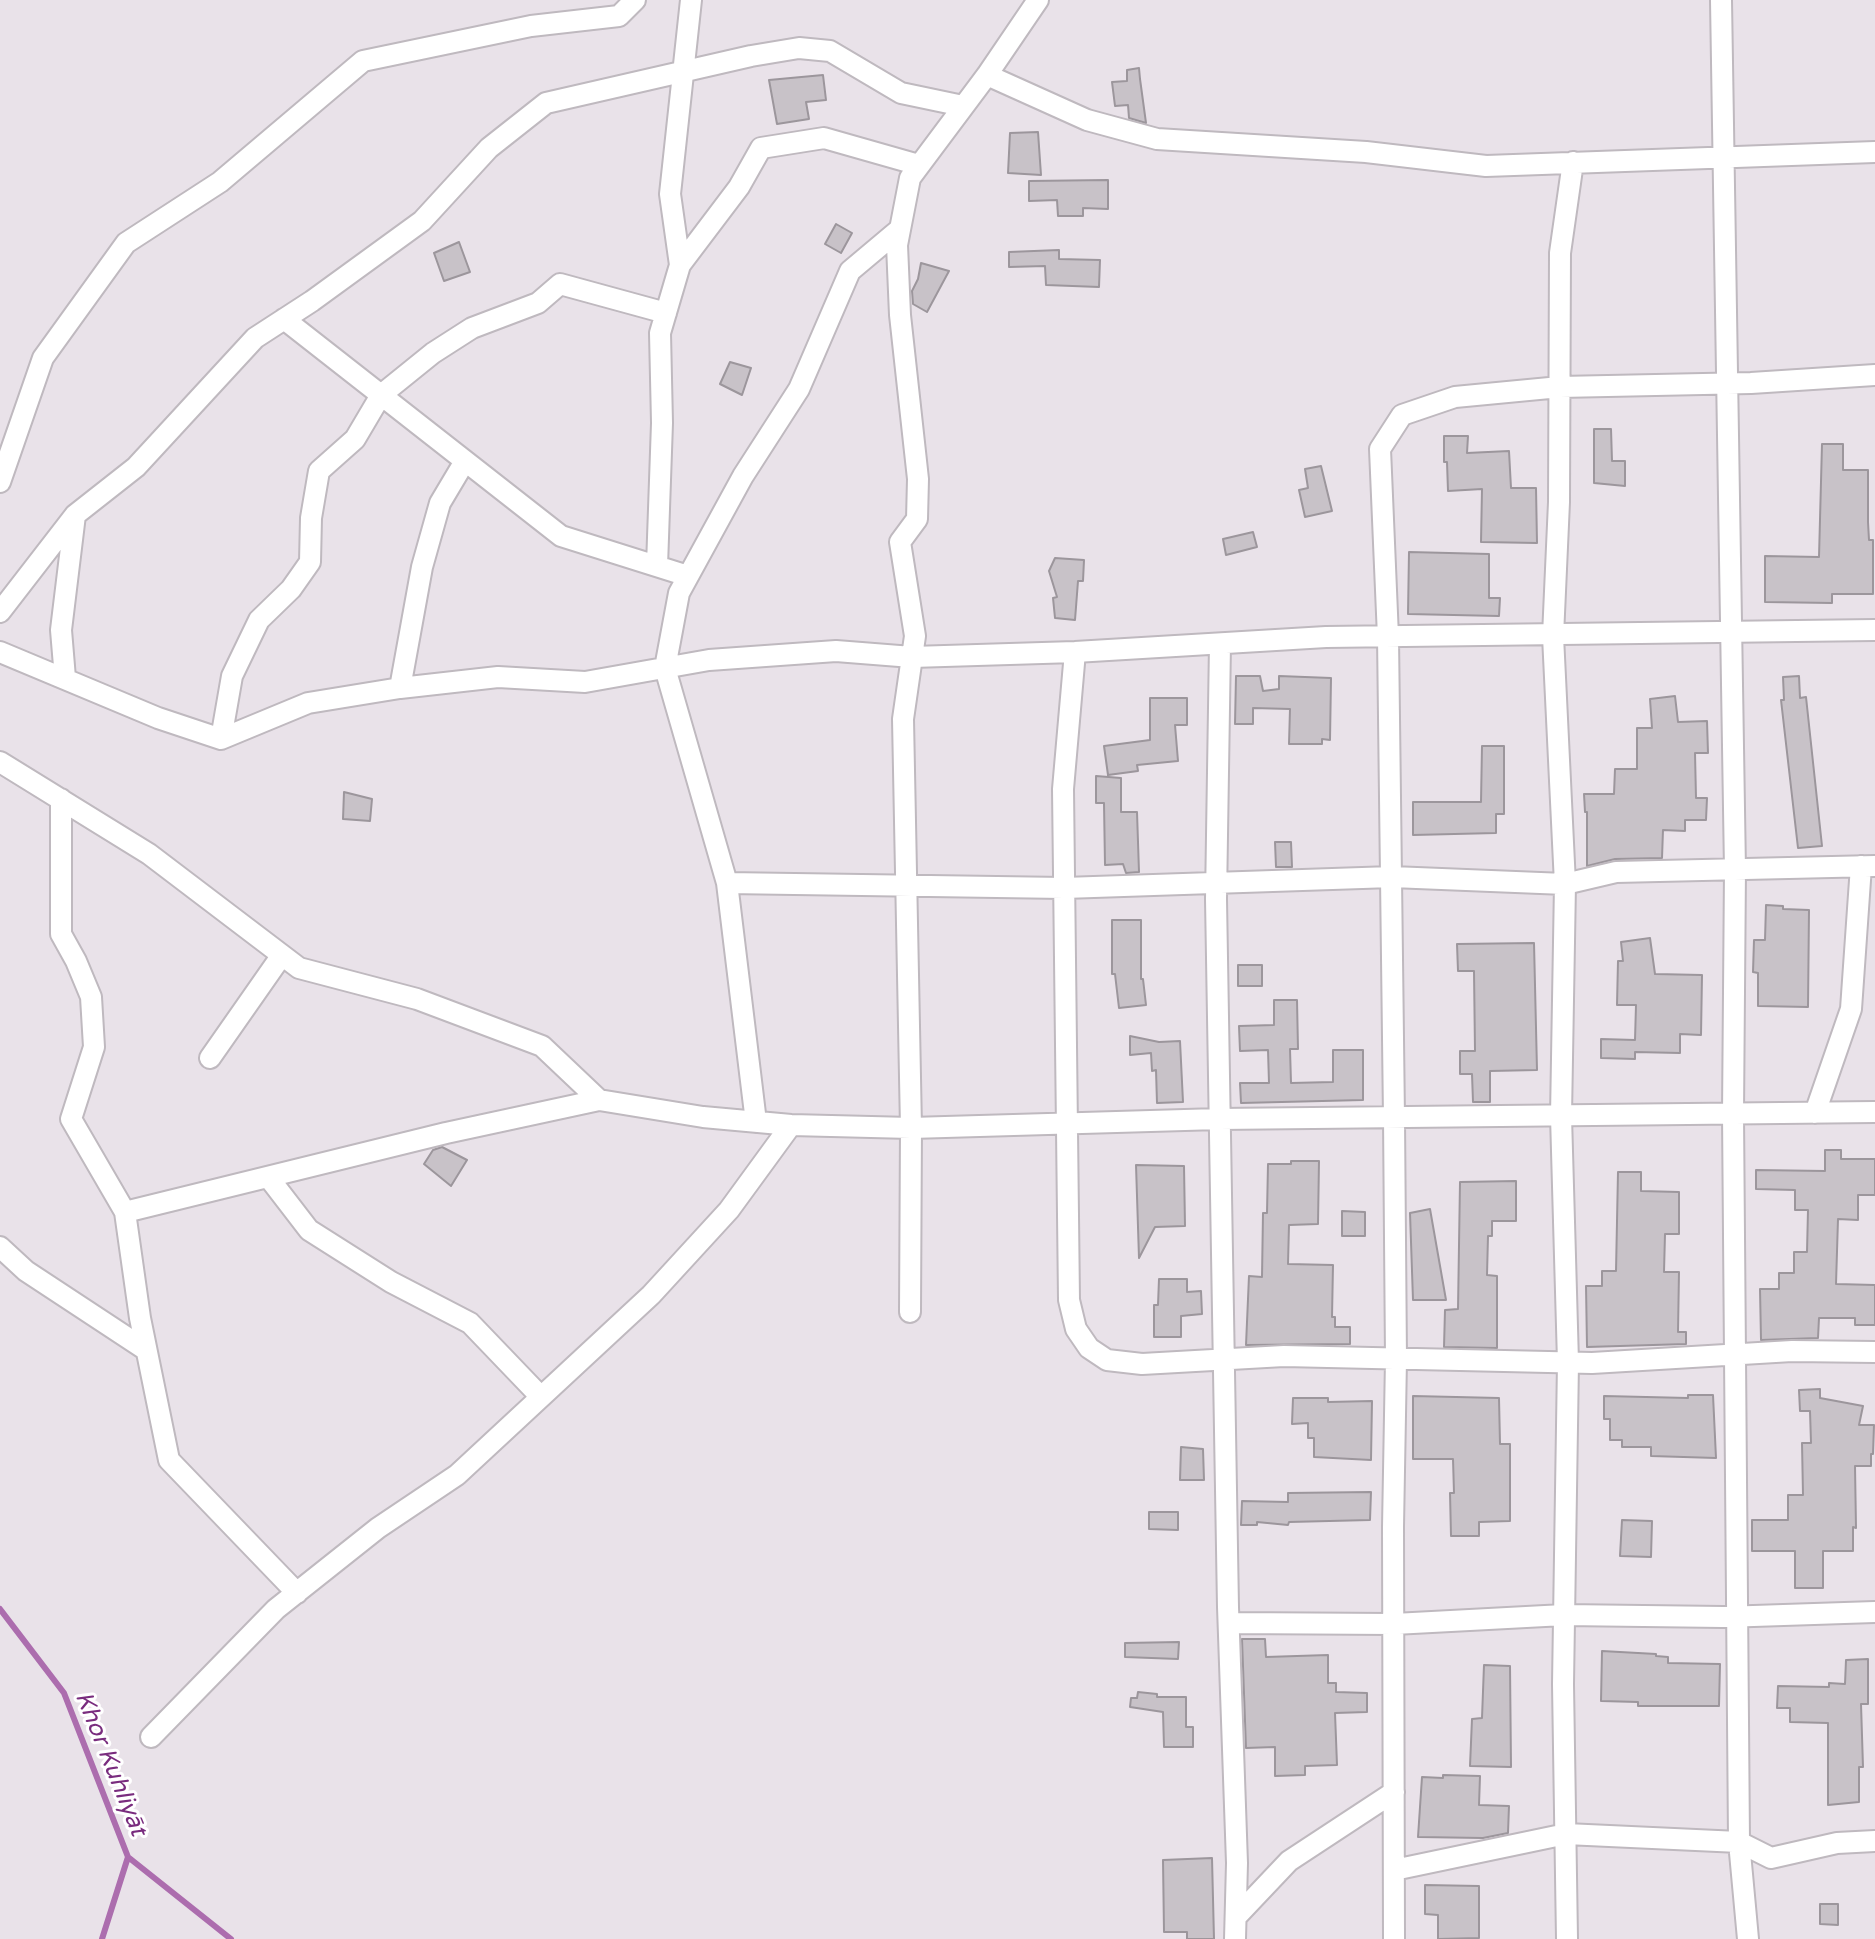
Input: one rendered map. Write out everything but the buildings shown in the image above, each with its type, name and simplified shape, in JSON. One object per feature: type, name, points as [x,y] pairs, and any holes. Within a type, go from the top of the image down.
[{"type":"street","points":[[0,482],[43,358],[126,243],[220,182],[363,61],[531,26],[619,16],[635,0]]},
{"type":"street","points":[[680,265],[670,194],[691,0]]},
{"type":"street","points":[[910,1312],[911,1128],[903,719],[915,636],[900,542],[917,519],[918,479],[900,315],[897,245],[910,178],[1038,0]]},
{"type":"street","points":[[1721,0],[1735,869],[1733,1114],[1739,1842],[1748,1939]]},
{"type":"street","points":[[0,612],[75,515],[136,467],[255,338],[422,221],[489,148],[546,103],[799,48],[830,51],[901,93],[963,106]]},
{"type":"street","points":[[987,75],[1087,120],[1157,139],[1366,152],[1486,166],[1875,152]]},
{"type":"street","points":[[657,566],[662,423],[660,333],[680,265],[739,187],[761,148],[824,138],[919,165]]},
{"type":"street","points":[[1567,1939],[1564,1615],[1568,1362],[1561,1116],[1565,884],[1553,636],[1559,502],[1560,253],[1573,162]]},
{"type":"street","points":[[756,1122],[727,883],[665,668],[679,593],[743,476],[799,389],[850,271],[900,229]]},
{"type":"street","points":[[221,739],[232,676],[259,620],[291,589],[310,562],[311,518],[319,471],[355,439],[381,395],[433,353],[472,328],[538,303],[560,284],[666,313]]},
{"type":"street","points":[[284,319],[561,536],[688,576]]},
{"type":"street","points":[[1394,1939],[1396,1359],[1392,877],[1388,637],[1380,449],[1402,415],[1455,397],[1560,387],[1728,384],[1875,375]]},
{"type":"street","points":[[400,688],[422,567],[440,503],[465,461]]},
{"type":"street","points":[[65,678],[61,630],[75,515]]},
{"type":"street","points":[[0,652],[158,718],[221,739],[308,703],[400,688],[498,677],[585,682],[709,660],[836,651],[912,657],[1075,652],[1326,637],[1875,630]]},
{"type":"street","points":[[1220,644],[1216,881],[1229,1623],[1237,1863],[1235,1939]]},
{"type":"street","points":[[1075,652],[1063,789],[1069,1300],[1076,1329],[1089,1348],[1107,1360],[1142,1364],[1284,1356],[1568,1362],[1792,1351],[1875,1352]]},
{"type":"street","points":[[0,762],[149,854],[299,968],[417,999],[542,1046],[599,1100]]},
{"type":"street","points":[[61,799],[61,934],[91,997],[94,1047],[71,1119],[125,1212],[146,1350],[169,1460],[297,1593]]},
{"type":"street","points":[[727,883],[1064,888],[1392,877],[1565,884],[1616,872],[1868,866],[1851,1009],[1815,1113]]},
{"type":"street","points":[[210,1058],[282,955]]},
{"type":"street","points":[[125,1212],[446,1133],[599,1100],[703,1117],[756,1122],[911,1128],[1219,1119],[1875,1112]]},
{"type":"street","points":[[151,1737],[276,1609],[378,1528],[457,1475],[671,1274],[729,1210],[791,1125]]},
{"type":"street","points":[[269,1178],[309,1230],[391,1282],[470,1323],[541,1397]]},
{"type":"street","points":[[0,1247],[26,1271],[146,1350]]},
{"type":"street","points":[[1229,1623],[1394,1624],[1564,1615],[1739,1616],[1875,1612]]},
{"type":"street","points":[[1236,1917],[1289,1861],[1394,1792]]},
{"type":"street","points":[[1394,1870],[1566,1834],[1739,1842],[1771,1858],[1837,1843],[1875,1841]]},
{"type":"waterway","name":"Khor Kuhliyāt","points":[[0,1609],[64,1693],[128,1857],[231,1939]]},
{"type":"waterway","name":"Khor Kuhliyāt","points":[[102,1939],[128,1857]]}]
